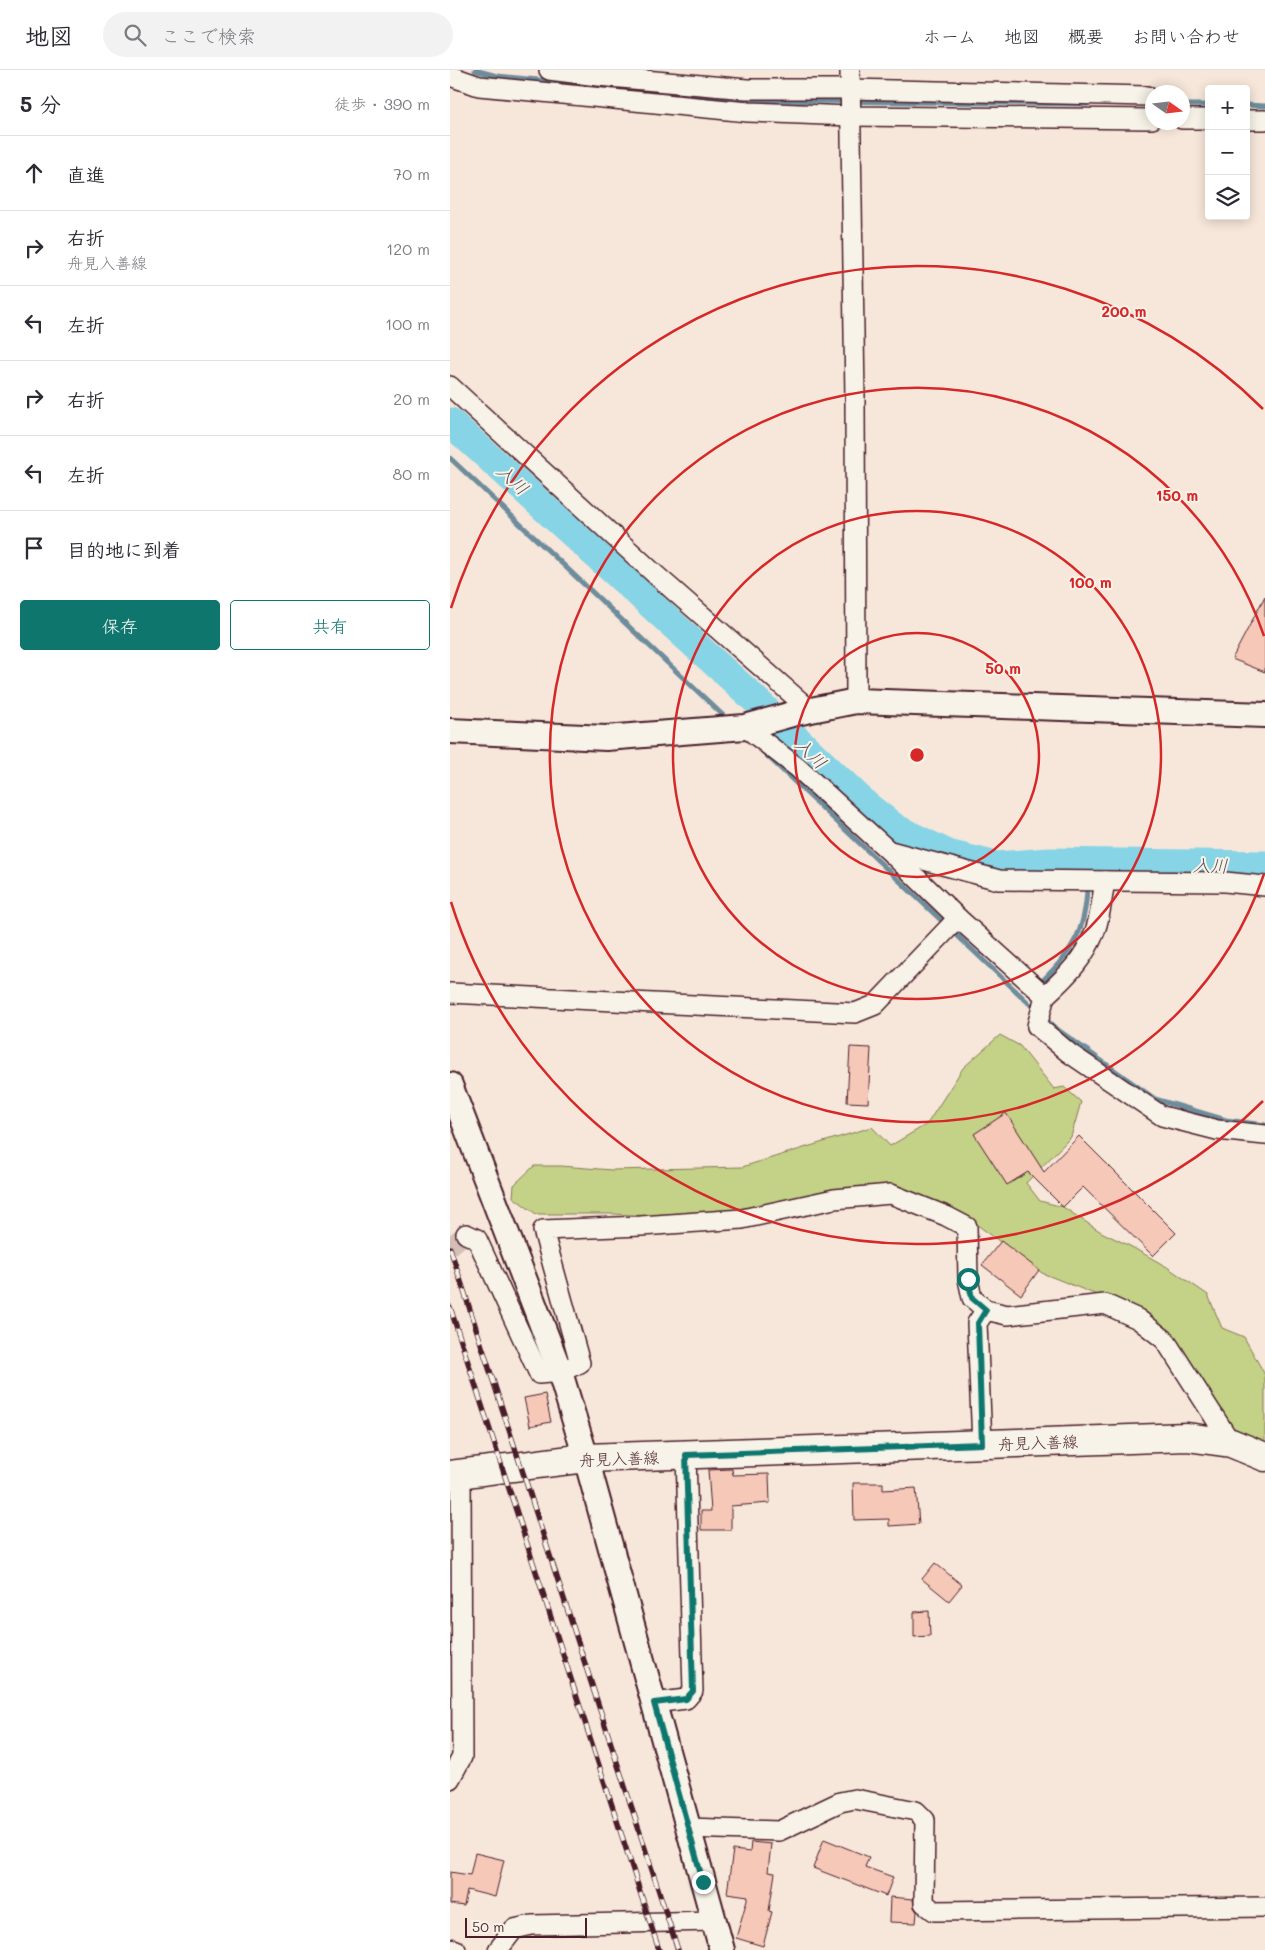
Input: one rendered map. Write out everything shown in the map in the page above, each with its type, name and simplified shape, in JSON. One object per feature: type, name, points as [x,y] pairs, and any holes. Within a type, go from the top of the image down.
[{"type":"main road","name":"舟見入善線","points":[[455,1474],[586,1458],[1187,1437],[1231,1443],[1265,1457]]},
{"type":"street","points":[[549,70],[746,89],[850,89],[1145,96]]},
{"type":"street","points":[[850,70],[855,398],[856,701]]},
{"type":"street","points":[[450,76],[480,86],[738,111],[850,116],[1145,119]]},
{"type":"street","points":[[1190,119],[1205,119]]},
{"type":"street","points":[[1250,120],[1265,120]]},
{"type":"street","points":[[450,386],[803,711]]},
{"type":"street","points":[[450,731],[606,738],[751,726],[803,711],[856,701],[1265,715]]},
{"type":"street","points":[[751,726],[1045,996]]},
{"type":"street","points":[[889,851],[998,880],[1225,882],[1265,886]]},
{"type":"street","points":[[1105,881],[1096,930],[1084,954],[1068,974],[1045,996],[1037,1026],[1069,1053],[1162,1116],[1217,1130],[1265,1135]]},
{"type":"street","points":[[450,993],[855,1013],[875,1005],[958,918]]},
{"type":"street","points":[[450,1086],[560,1372],[586,1458],[722,1950]]},
{"type":"street","points":[[466,1234],[477,1239],[539,1374],[560,1372],[580,1363],[543,1230],[742,1219],[834,1199],[891,1194],[946,1216],[968,1228],[968,1279],[972,1298],[986,1310],[1007,1314],[1105,1304],[1138,1320],[1165,1340],[1231,1443]]},
{"type":"street","points":[[982,1444],[978,1323],[986,1310]]},
{"type":"street","points":[[654,1703],[686,1699],[693,1691],[686,1455]]},
{"type":"street","points":[[450,1779],[462,1757],[455,1474]]},
{"type":"street","points":[[688,1828],[779,1831],[840,1802],[855,1799],[916,1811],[925,1820],[924,1903],[934,1911],[1265,1907]]},
{"type":"street","points":[[498,1950],[514,1929],[532,1925],[714,1921]]},
{"type":"street","points":[[450,1948],[456,1950]]},
{"type":"green space","points":[[1000,1035],[1020,1046],[1054,1089],[1064,1087],[1081,1102],[1071,1137],[1026,1183],[1040,1201],[1063,1207],[1101,1232],[1167,1267],[1208,1295],[1222,1328],[1244,1337],[1265,1375],[1265,1443],[1226,1424],[1137,1311],[1042,1273],[972,1221],[916,1193],[890,1185],[739,1212],[674,1217],[613,1214],[536,1214],[513,1197],[514,1185],[534,1166],[612,1170],[742,1167],[872,1127],[890,1146],[927,1124],[963,1068]]},
{"type":"building","points":[[1265,596],[1265,672],[1232,659]]},
{"type":"building","points":[[850,1047],[871,1048],[868,1103],[847,1102]]},
{"type":"building","points":[[1006,1113],[1044,1172],[1079,1136],[1176,1233],[1153,1256],[1083,1187],[1063,1207],[1028,1172],[1007,1185],[974,1134]]},
{"type":"building","points":[[1001,1241],[1039,1270],[1021,1295],[982,1265]]},
{"type":"building","points":[[545,1394],[551,1422],[530,1426],[524,1398]]},
{"type":"building","points":[[732,1469],[733,1475],[769,1474],[770,1503],[731,1506],[731,1530],[701,1530],[701,1511],[711,1511],[708,1470]]},
{"type":"building","points":[[853,1483],[883,1483],[883,1490],[916,1488],[919,1524],[889,1526],[889,1519],[854,1520]]},
{"type":"building","points":[[935,1563],[962,1585],[949,1601],[922,1579]]},
{"type":"building","points":[[929,1611],[930,1636],[914,1637],[914,1612]]},
{"type":"building","points":[[824,1839],[869,1857],[865,1867],[893,1877],[886,1896],[813,1868]]},
{"type":"building","points":[[751,1842],[771,1844],[768,1872],[775,1873],[769,1911],[772,1912],[763,1946],[736,1938],[748,1896],[727,1893],[733,1850],[750,1852]]},
{"type":"building","points":[[475,1853],[504,1860],[495,1897],[467,1890],[464,1906],[450,1904],[450,1872],[470,1875]]},
{"type":"building","points":[[890,1897],[913,1899],[917,1912],[916,1923],[889,1922]]},
{"type":"waterway","points":[[475,70],[497,76],[601,86]]},
{"type":"waterway","points":[[614,87],[750,99],[1088,104]]},
{"type":"waterway","points":[[1190,105],[1205,105]]},
{"type":"waterway","points":[[1250,105],[1265,106]]},
{"type":"waterway","name":"入川","points":[[450,422],[746,691],[867,806],[895,828],[948,854],[997,866],[1048,862],[1265,865]]},
{"type":"waterway","points":[[450,458],[728,720]]},
{"type":"waterway","points":[[762,751],[1036,1010]]},
{"type":"waterway","points":[[1039,984],[1065,956],[1080,930],[1086,901],[1088,863]]},
{"type":"waterway","points":[[1044,1017],[1054,1027],[1155,1099],[1226,1120],[1265,1125]]},
{"type":"tunnel","points":[[450,1246],[466,1234]]},
{"type":"railway","points":[[450,1248],[678,1950]]},
{"type":"railway","points":[[450,1307],[659,1950]]},
{"type":"route","points":[[703,1882],[654,1703],[686,1699],[693,1691],[686,1455],[982,1444],[978,1323],[986,1310],[972,1298],[968,1279]]}]
